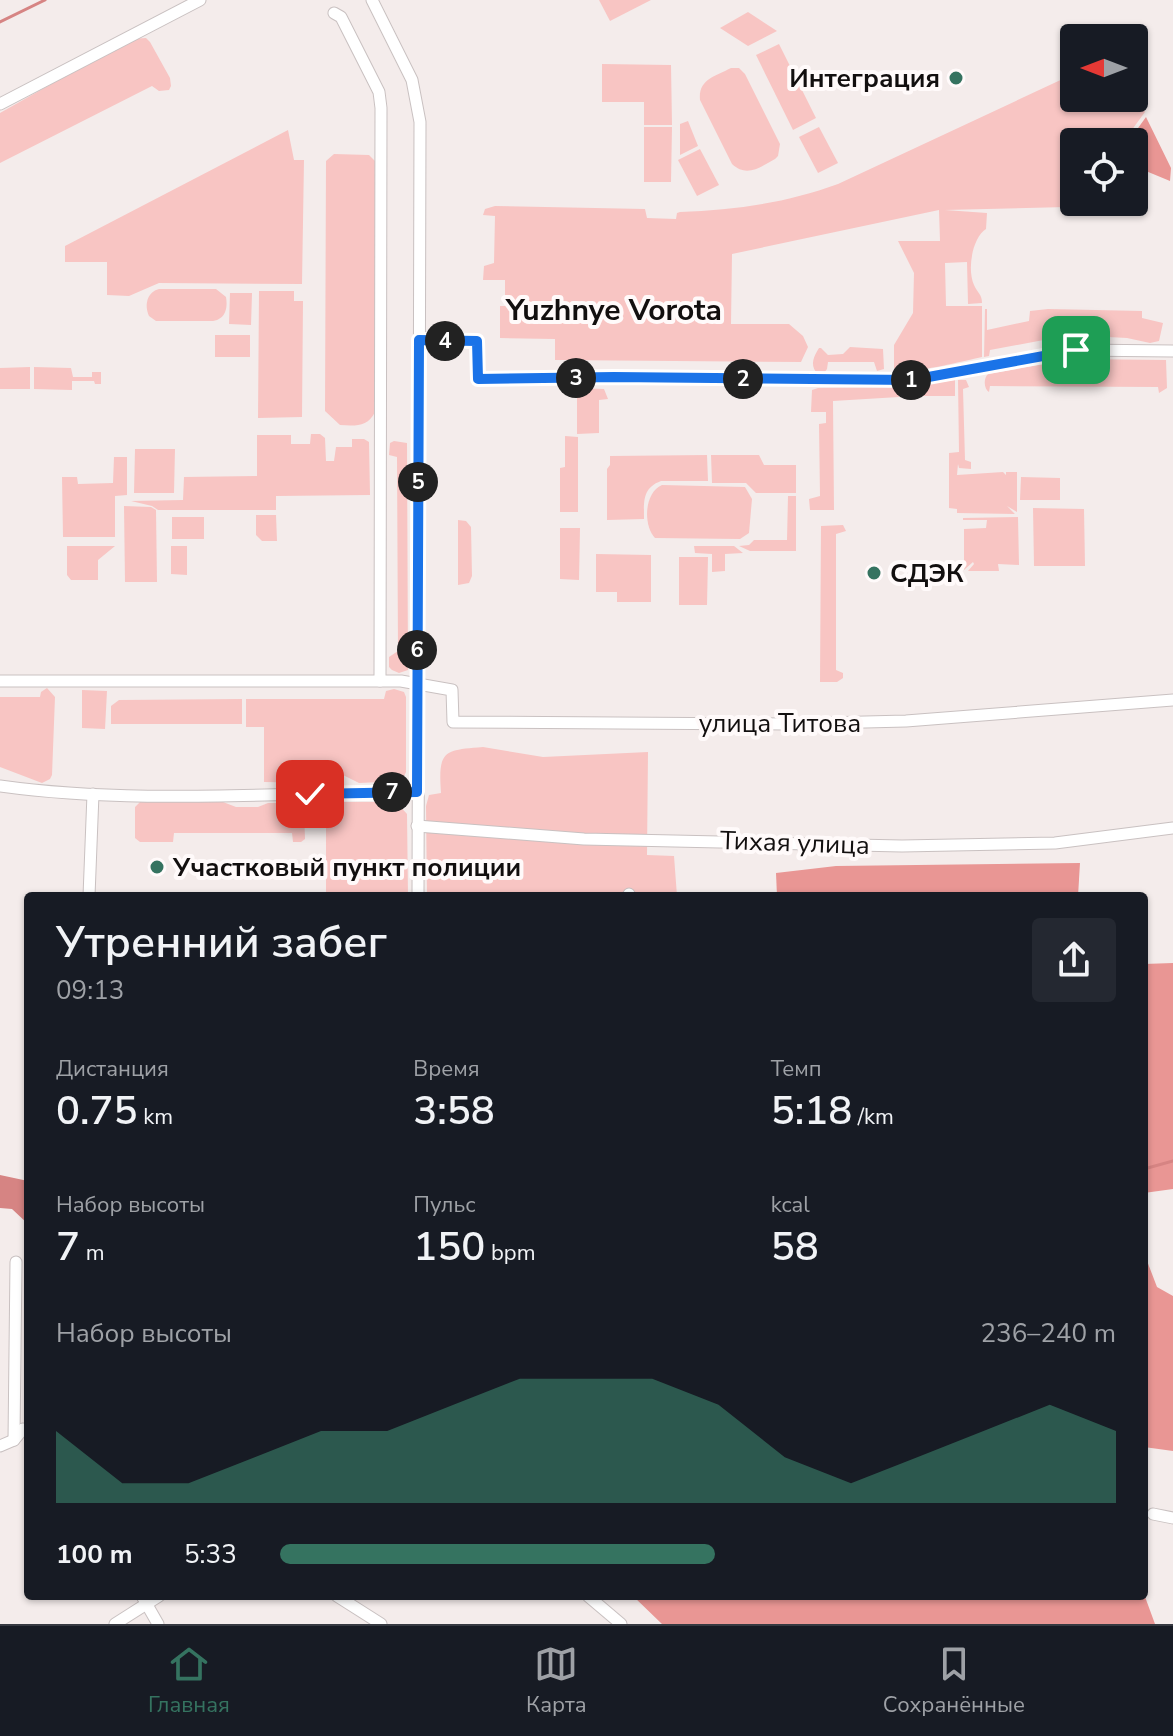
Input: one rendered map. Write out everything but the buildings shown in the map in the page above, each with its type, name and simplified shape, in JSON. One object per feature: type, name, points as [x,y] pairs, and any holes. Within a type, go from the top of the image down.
[{"type":"street","points":[[0,104],[200,0]]},
{"type":"street","points":[[372,0],[412,80],[420,122],[418,892]]},
{"type":"street","points":[[334,13],[341,17],[379,92],[381,108],[380,681]]},
{"type":"street","points":[[419,340],[477,341],[478,379],[912,380],[1076,350],[1173,351]]},
{"type":"street","points":[[0,681],[380,681],[417,684]]},
{"type":"street","name":"улица Титова","points":[[417,684],[452,690],[453,722],[792,724],[906,721],[1173,700]]},
{"type":"street","points":[[0,786],[93,794],[417,792]]},
{"type":"street","points":[[89,892],[93,794]]},
{"type":"street","name":"Тихая улица","points":[[417,826],[584,839],[961,846],[1055,843],[1173,828]]},
{"type":"street","points":[[14,1440],[16,1262]]},
{"type":"street","points":[[0,1446],[14,1440],[23,1429]]},
{"type":"street","points":[[1153,1514],[1173,1518]]},
{"type":"street","points":[[115,1624],[144,1600],[158,1624]]},
{"type":"street","points":[[343,1600],[381,1624]]},
{"type":"street","points":[[593,1600],[621,1624]]},
{"type":"shaded area","points":[[599,0],[651,0],[610,21]]},
{"type":"shaded area","points":[[748,12],[777,31],[748,46],[720,28]]},
{"type":"shaded area","points":[[146,38],[170,78],[169,90],[159,91],[152,86],[0,163],[0,113],[131,39]]},
{"type":"shaded area","points":[[779,44],[816,118],[793,130],[756,55]]},
{"type":"shaded area","points":[[602,64],[671,65],[672,125],[644,125],[644,102],[602,102]]},
{"type":"shaded area","points":[[731,68],[739,68],[745,74],[780,144],[775,159],[754,170],[743,170],[732,164],[700,100],[705,83]]},
{"type":"shaded area","points":[[1060,80],[1060,112],[1145,112],[1133,128],[1060,128],[1060,207],[945,210],[987,213],[986,229],[977,239],[971,263],[972,279],[982,303],[968,304],[967,262],[945,263],[946,306],[982,306],[982,357],[924,369],[894,368],[894,345],[913,313],[914,273],[898,241],[940,241],[939,210],[732,254],[731,324],[789,324],[803,336],[808,347],[801,362],[555,360],[555,339],[500,338],[500,306],[505,306],[505,280],[483,280],[484,266],[494,263],[495,216],[483,215],[485,209],[495,206],[645,209],[647,218],[676,219],[680,212],[780,201],[838,184]]},
{"type":"shaded area","points":[[1146,117],[1171,168],[1170,181],[1148,172],[1148,128],[1138,128]]},
{"type":"shaded area","points":[[688,121],[698,146],[680,155],[680,124]]},
{"type":"shaded area","points":[[644,127],[672,127],[671,182],[644,182]]},
{"type":"shaded area","points":[[819,127],[838,163],[818,173],[799,137]]},
{"type":"shaded area","points":[[288,130],[294,160],[304,160],[302,284],[159,283],[129,296],[107,295],[107,262],[65,262],[65,246]]},
{"type":"shaded area","points":[[700,149],[719,185],[697,196],[678,160]]},
{"type":"shaded area","points":[[334,154],[369,155],[376,162],[375,412],[365,423],[356,425],[340,425],[325,411],[326,161]]},
{"type":"shaded area","points":[[159,289],[216,289],[226,297],[226,309],[223,316],[213,321],[156,321],[149,316],[147,303],[149,296]]},
{"type":"shaded area","points":[[259,291],[294,291],[294,301],[303,301],[302,417],[258,418]]},
{"type":"shaded area","points":[[230,293],[252,293],[251,325],[229,324]]},
{"type":"shaded area","points":[[985,309],[987,330],[1029,321],[1030,311],[1048,309],[1142,311],[1142,318],[1163,323],[1159,341],[1150,343],[1127,338],[1070,335],[990,350],[989,356],[984,357]]},
{"type":"shaded area","points":[[215,335],[250,335],[250,357],[215,357]]},
{"type":"shaded area","points":[[850,347],[883,349],[884,369],[877,371],[874,362],[828,362],[824,373],[816,372],[813,363],[819,348],[828,355],[843,354]]},
{"type":"shaded area","points":[[1073,359],[1166,360],[1167,388],[1159,393],[1158,387],[990,386],[989,392],[985,386],[988,374]]},
{"type":"shaded area","points":[[30,367],[30,389],[0,389],[0,368]]},
{"type":"shaded area","points":[[34,367],[71,368],[73,377],[92,377],[92,372],[101,372],[101,384],[72,381],[72,390],[34,389]]},
{"type":"shaded area","points":[[955,380],[955,396],[902,396],[901,388]]},
{"type":"shaded area","points":[[958,380],[966,380],[969,387],[963,389],[965,460],[971,462],[971,469],[959,468],[958,464],[957,475],[1003,472],[1006,475],[1006,472],[1017,472],[1017,512],[1007,506],[1015,514],[957,513],[957,509],[949,508],[949,453],[959,452]]},
{"type":"shaded area","points":[[899,387],[899,397],[833,401],[834,510],[810,510],[809,499],[820,496],[819,424],[826,423],[826,412],[811,412],[812,390]]},
{"type":"shaded area","points":[[577,388],[604,389],[608,399],[599,400],[599,433],[577,434]]},
{"type":"shaded area","points":[[311,434],[320,434],[325,438],[326,461],[334,461],[336,447],[352,447],[352,439],[369,442],[370,495],[276,496],[276,510],[158,510],[131,501],[183,500],[184,477],[257,476],[257,435],[291,435],[291,444],[310,444]]},
{"type":"shaded area","points":[[565,436],[578,437],[578,512],[560,512],[560,468],[565,467]]},
{"type":"shaded area","points":[[390,443],[407,443],[408,670],[399,673],[389,667],[389,657],[398,651],[397,457],[389,455]]},
{"type":"shaded area","points":[[135,449],[175,449],[174,493],[134,493]]},
{"type":"shaded area","points":[[707,455],[708,481],[661,481],[647,492],[644,519],[607,520],[610,456]]},
{"type":"shaded area","points":[[711,455],[759,455],[764,465],[796,465],[796,493],[756,493],[746,483],[712,483]]},
{"type":"shaded area","points":[[114,457],[127,457],[127,495],[115,496],[115,537],[63,537],[62,477],[77,477],[78,484],[113,483]]},
{"type":"shaded area","points":[[1021,477],[1060,478],[1060,500],[1020,500]]},
{"type":"shaded area","points":[[662,485],[745,487],[752,499],[749,533],[740,539],[655,538],[648,525],[647,510],[652,495]]},
{"type":"shaded area","points":[[788,496],[796,496],[796,551],[750,551],[739,546],[749,545],[754,540],[787,540]]},
{"type":"shaded area","points":[[124,506],[156,510],[157,582],[125,582]]},
{"type":"shaded area","points":[[1033,508],[1084,509],[1085,566],[1034,566]]},
{"type":"shaded area","points":[[256,515],[276,515],[277,541],[262,541],[256,535]]},
{"type":"shaded area","points":[[172,517],[204,517],[204,539],[172,539]]},
{"type":"shaded area","points":[[1018,517],[1019,565],[998,564],[999,571],[968,571],[973,562],[964,570],[964,529],[986,528],[987,520],[963,518]]},
{"type":"shaded area","points":[[458,520],[466,521],[471,527],[472,576],[469,583],[458,585]]},
{"type":"shaded area","points":[[843,525],[846,531],[836,534],[836,670],[843,673],[843,678],[837,682],[820,682],[821,526]]},
{"type":"shaded area","points":[[560,528],[580,528],[579,580],[560,579]]},
{"type":"shaded area","points":[[67,546],[115,546],[98,560],[98,580],[71,580],[67,575]]},
{"type":"shaded area","points":[[171,546],[187,546],[187,575],[171,574]]},
{"type":"shaded area","points":[[694,546],[734,546],[743,553],[725,554],[725,571],[712,572],[712,554],[695,553]]},
{"type":"shaded area","points":[[596,554],[651,555],[651,602],[617,602],[617,592],[596,592]]},
{"type":"shaded area","points":[[679,557],[708,557],[707,605],[679,605]]},
{"type":"shaded area","points":[[47,688],[55,697],[52,775],[42,783],[0,767],[0,697],[40,697]]},
{"type":"shaded area","points":[[394,689],[404,692],[406,697],[406,772],[402,781],[359,783],[343,775],[331,776],[320,783],[264,782],[264,727],[246,727],[246,699],[384,699],[386,691]]},
{"type":"shaded area","points":[[82,690],[107,691],[105,729],[82,728]]},
{"type":"shaded area","points":[[242,699],[242,724],[111,724],[111,706],[119,700]]},
{"type":"shaded area","points":[[483,747],[543,757],[648,752],[647,855],[674,856],[677,892],[427,892],[426,806],[429,795],[441,793],[442,761],[446,755]]},
{"type":"shaded area","points":[[140,802],[223,802],[236,807],[299,803],[304,809],[305,839],[293,842],[292,833],[174,833],[173,842],[140,842],[135,838],[135,807]]},
{"type":"shaded area","points":[[320,802],[396,802],[407,814],[408,892],[326,892],[326,813],[318,810]]},
{"type":"shaded area","points":[[1080,863],[1078,892],[777,892],[776,873],[836,866]]},
{"type":"shaded area","points":[[1173,963],[1173,1189],[1148,1192],[1148,964]]},
{"type":"shaded area","points":[[0,1175],[24,1180],[24,1220],[12,1209],[0,1208]]},
{"type":"shaded area","points":[[1148,1263],[1157,1287],[1173,1296],[1173,1451],[1148,1448]]},
{"type":"shaded area","points":[[637,1600],[1146,1600],[1155,1624],[662,1624]]},
{"type":"waterway","points":[[0,22],[45,0]]},
{"type":"waterway","points":[[1148,1168],[1173,1161]]},
{"type":"place","name":"Интеграция","points":[[956,78]]},
{"type":"place","name":"СДЭК","points":[[874,573]]},
{"type":"place","name":"Участковый пункт полиции","points":[[157,867]]},
{"type":"district","name":"Yuzhnye Vorota","points":[[614,310]]},
{"type":"route","points":[[310,794],[417,792],[419,340],[477,341],[478,379],[912,380],[1076,350]]}]
